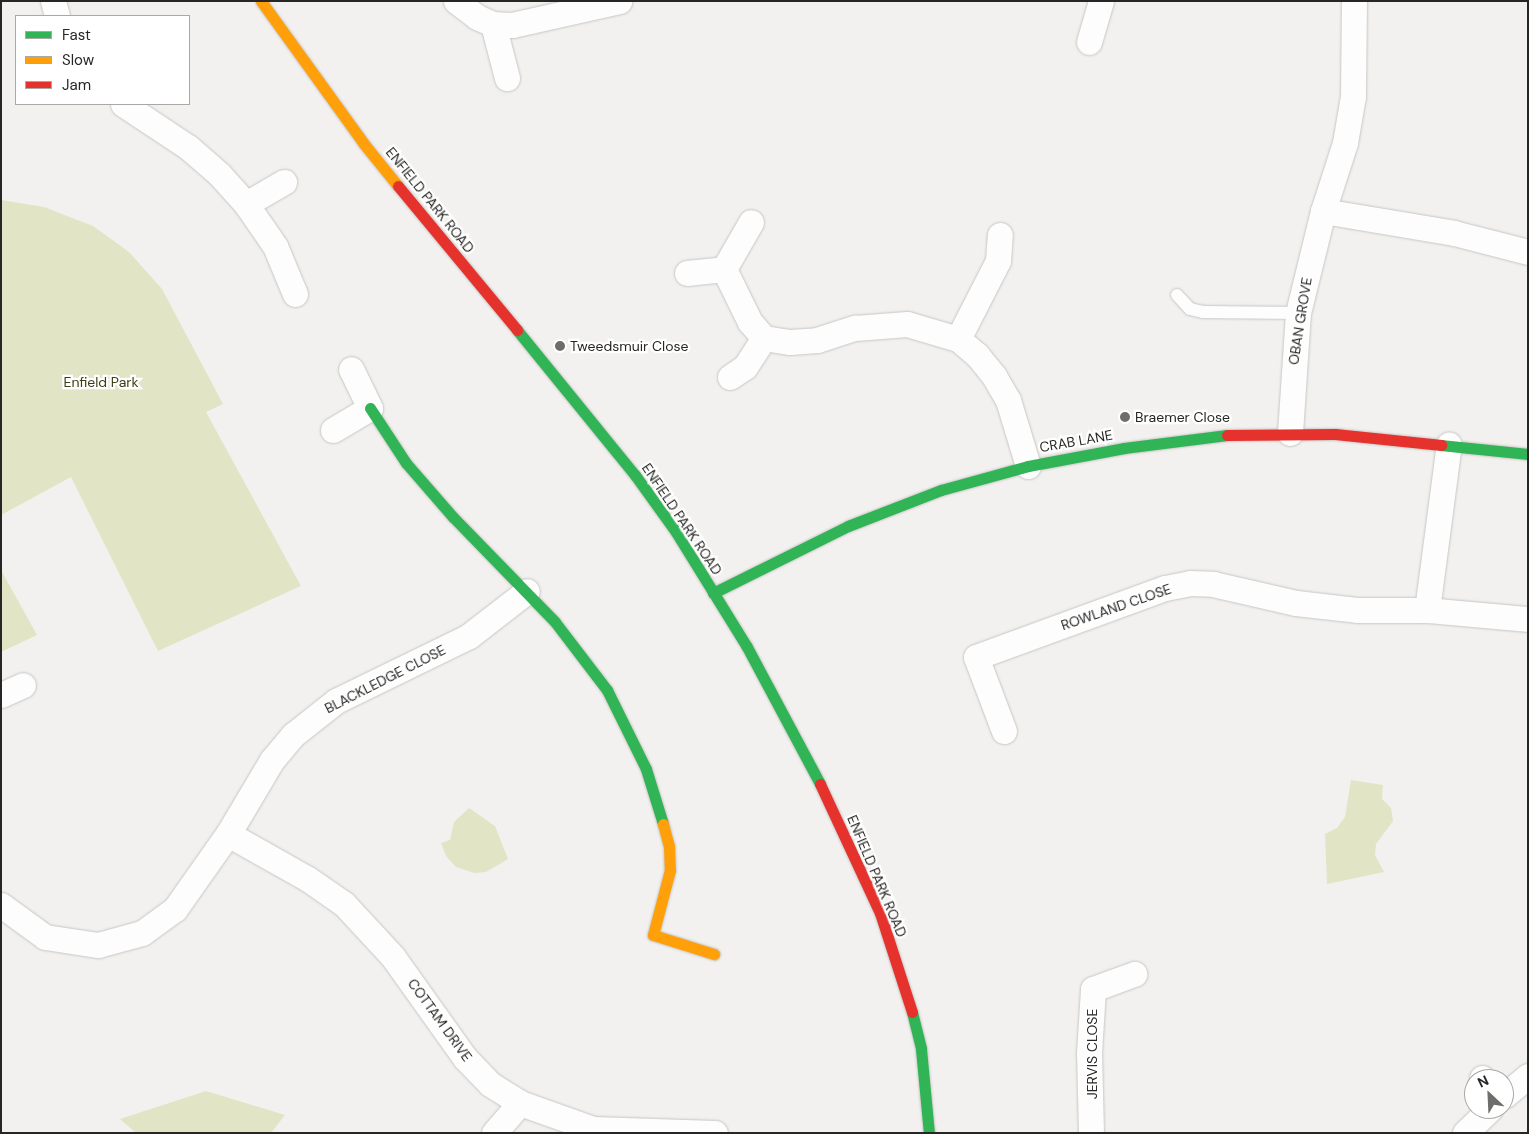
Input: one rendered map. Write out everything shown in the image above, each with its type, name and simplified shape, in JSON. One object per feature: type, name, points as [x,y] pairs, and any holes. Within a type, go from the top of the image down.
[{"type":"street","points":[[53,1],[57,15]]},
{"type":"street","name":"ENFIELD PARK ROAD","points":[[261,1],[364,144],[635,475],[714,592],[748,647],[813,769],[880,913],[905,986],[921,1049],[929,1133]]},
{"type":"street","points":[[456,1],[477,18],[493,24],[533,23],[619,1]]},
{"type":"street","points":[[1089,42],[1101,1]]},
{"type":"street","name":"OBAN GROVE","points":[[1290,433],[1298,313],[1323,211],[1345,143],[1353,96],[1354,1]]},
{"type":"street","points":[[493,24],[507,78]]},
{"type":"street","points":[[125,105],[188,147],[219,174],[246,204],[274,246],[295,294]]},
{"type":"street","points":[[246,204],[284,182]]},
{"type":"street","points":[[1323,211],[1454,233],[1528,252]]},
{"type":"street","points":[[724,269],[751,222]]},
{"type":"street","points":[[958,339],[998,261],[1000,235]]},
{"type":"street","points":[[687,273],[724,269]]},
{"type":"street","points":[[724,269],[750,322],[764,338],[790,342],[817,340],[855,328],[906,324],[958,339],[977,355],[994,376],[1008,400],[1028,466]]},
{"type":"street","points":[[730,377],[754,355],[764,338]]},
{"type":"street","points":[[351,369],[370,408],[406,463],[453,517],[528,591],[607,690],[646,769],[661,815],[670,870],[653,935],[714,954]]},
{"type":"street","points":[[333,430],[370,408]]},
{"type":"street","name":"CRAB LANE","points":[[714,592],[896,506],[1028,466],[1177,440],[1290,433],[1383,436],[1528,454]]},
{"type":"street","points":[[1427,610],[1449,444]]},
{"type":"street","name":"ROWLAND CLOSE","points":[[1004,731],[976,657],[1165,588],[1190,583],[1213,584],[1296,603],[1357,610],[1427,610],[1528,619]]},
{"type":"street","name":"BLACKLEDGE CLOSE","points":[[1,906],[45,937],[98,945],[142,933],[176,909],[228,834],[272,760],[293,735],[314,716],[336,701],[469,636],[528,591]]},
{"type":"street","points":[[1,695],[23,685]]},
{"type":"street","name":"COTTAM DRIVE","points":[[228,834],[308,879],[344,904],[394,957],[465,1058],[490,1084],[520,1103],[593,1129],[715,1133]]},
{"type":"street","name":"JERVIS CLOSE","points":[[1091,1133],[1089,1053],[1093,989],[1134,974]]},
{"type":"street","points":[[1514,1088],[1528,1076]]},
{"type":"street","points":[[494,1133],[520,1103]]},
{"type":"street","points":[[1465,1133],[1480,1119]]},
{"type":"lane","points":[[1177,296],[1190,309],[1203,312],[1298,313]]},
{"type":"green space","name":"Enfield Park","points":[[1,200],[44,207],[93,226],[129,252],[162,289],[223,404],[206,412],[301,586],[158,651],[71,477],[1,515]]},
{"type":"green space","points":[[1,570],[37,635],[1,652]]},
{"type":"green space","points":[[1351,780],[1383,785],[1382,799],[1391,808],[1393,821],[1376,844],[1375,855],[1384,872],[1327,884],[1325,834],[1337,828],[1345,817]]},
{"type":"green space","points":[[469,808],[495,826],[508,859],[486,872],[474,873],[456,867],[446,856],[441,843],[450,840],[454,822]]},
{"type":"green space","points":[[206,1091],[285,1115],[271,1133],[136,1133],[120,1119]]},
{"type":"traffic: fast","points":[[517,330],[635,475],[676,532],[747,647],[820,784]]},
{"type":"traffic: fast","points":[[370,408],[406,463],[453,517],[555,622],[607,690],[646,769],[663,824]]},
{"type":"traffic: fast","points":[[713,593],[848,526],[941,490],[1028,466],[1124,448],[1227,435]]},
{"type":"traffic: fast","points":[[1441,445],[1528,454]]},
{"type":"traffic: fast","points":[[912,1012],[921,1049],[929,1133]]},
{"type":"traffic: slow","points":[[261,1],[364,144],[398,186]]},
{"type":"traffic: slow","points":[[663,824],[669,846],[670,870],[653,935],[714,954]]},
{"type":"traffic: jam","points":[[398,186],[517,330]]},
{"type":"traffic: jam","points":[[1227,435],[1335,434],[1441,445]]},
{"type":"traffic: jam","points":[[820,784],[880,913],[912,1012]]},
{"type":"place","name":"Tweedsmuir Close","points":[[560,346]]},
{"type":"place","name":"Braemer Close","points":[[1125,417]]}]
